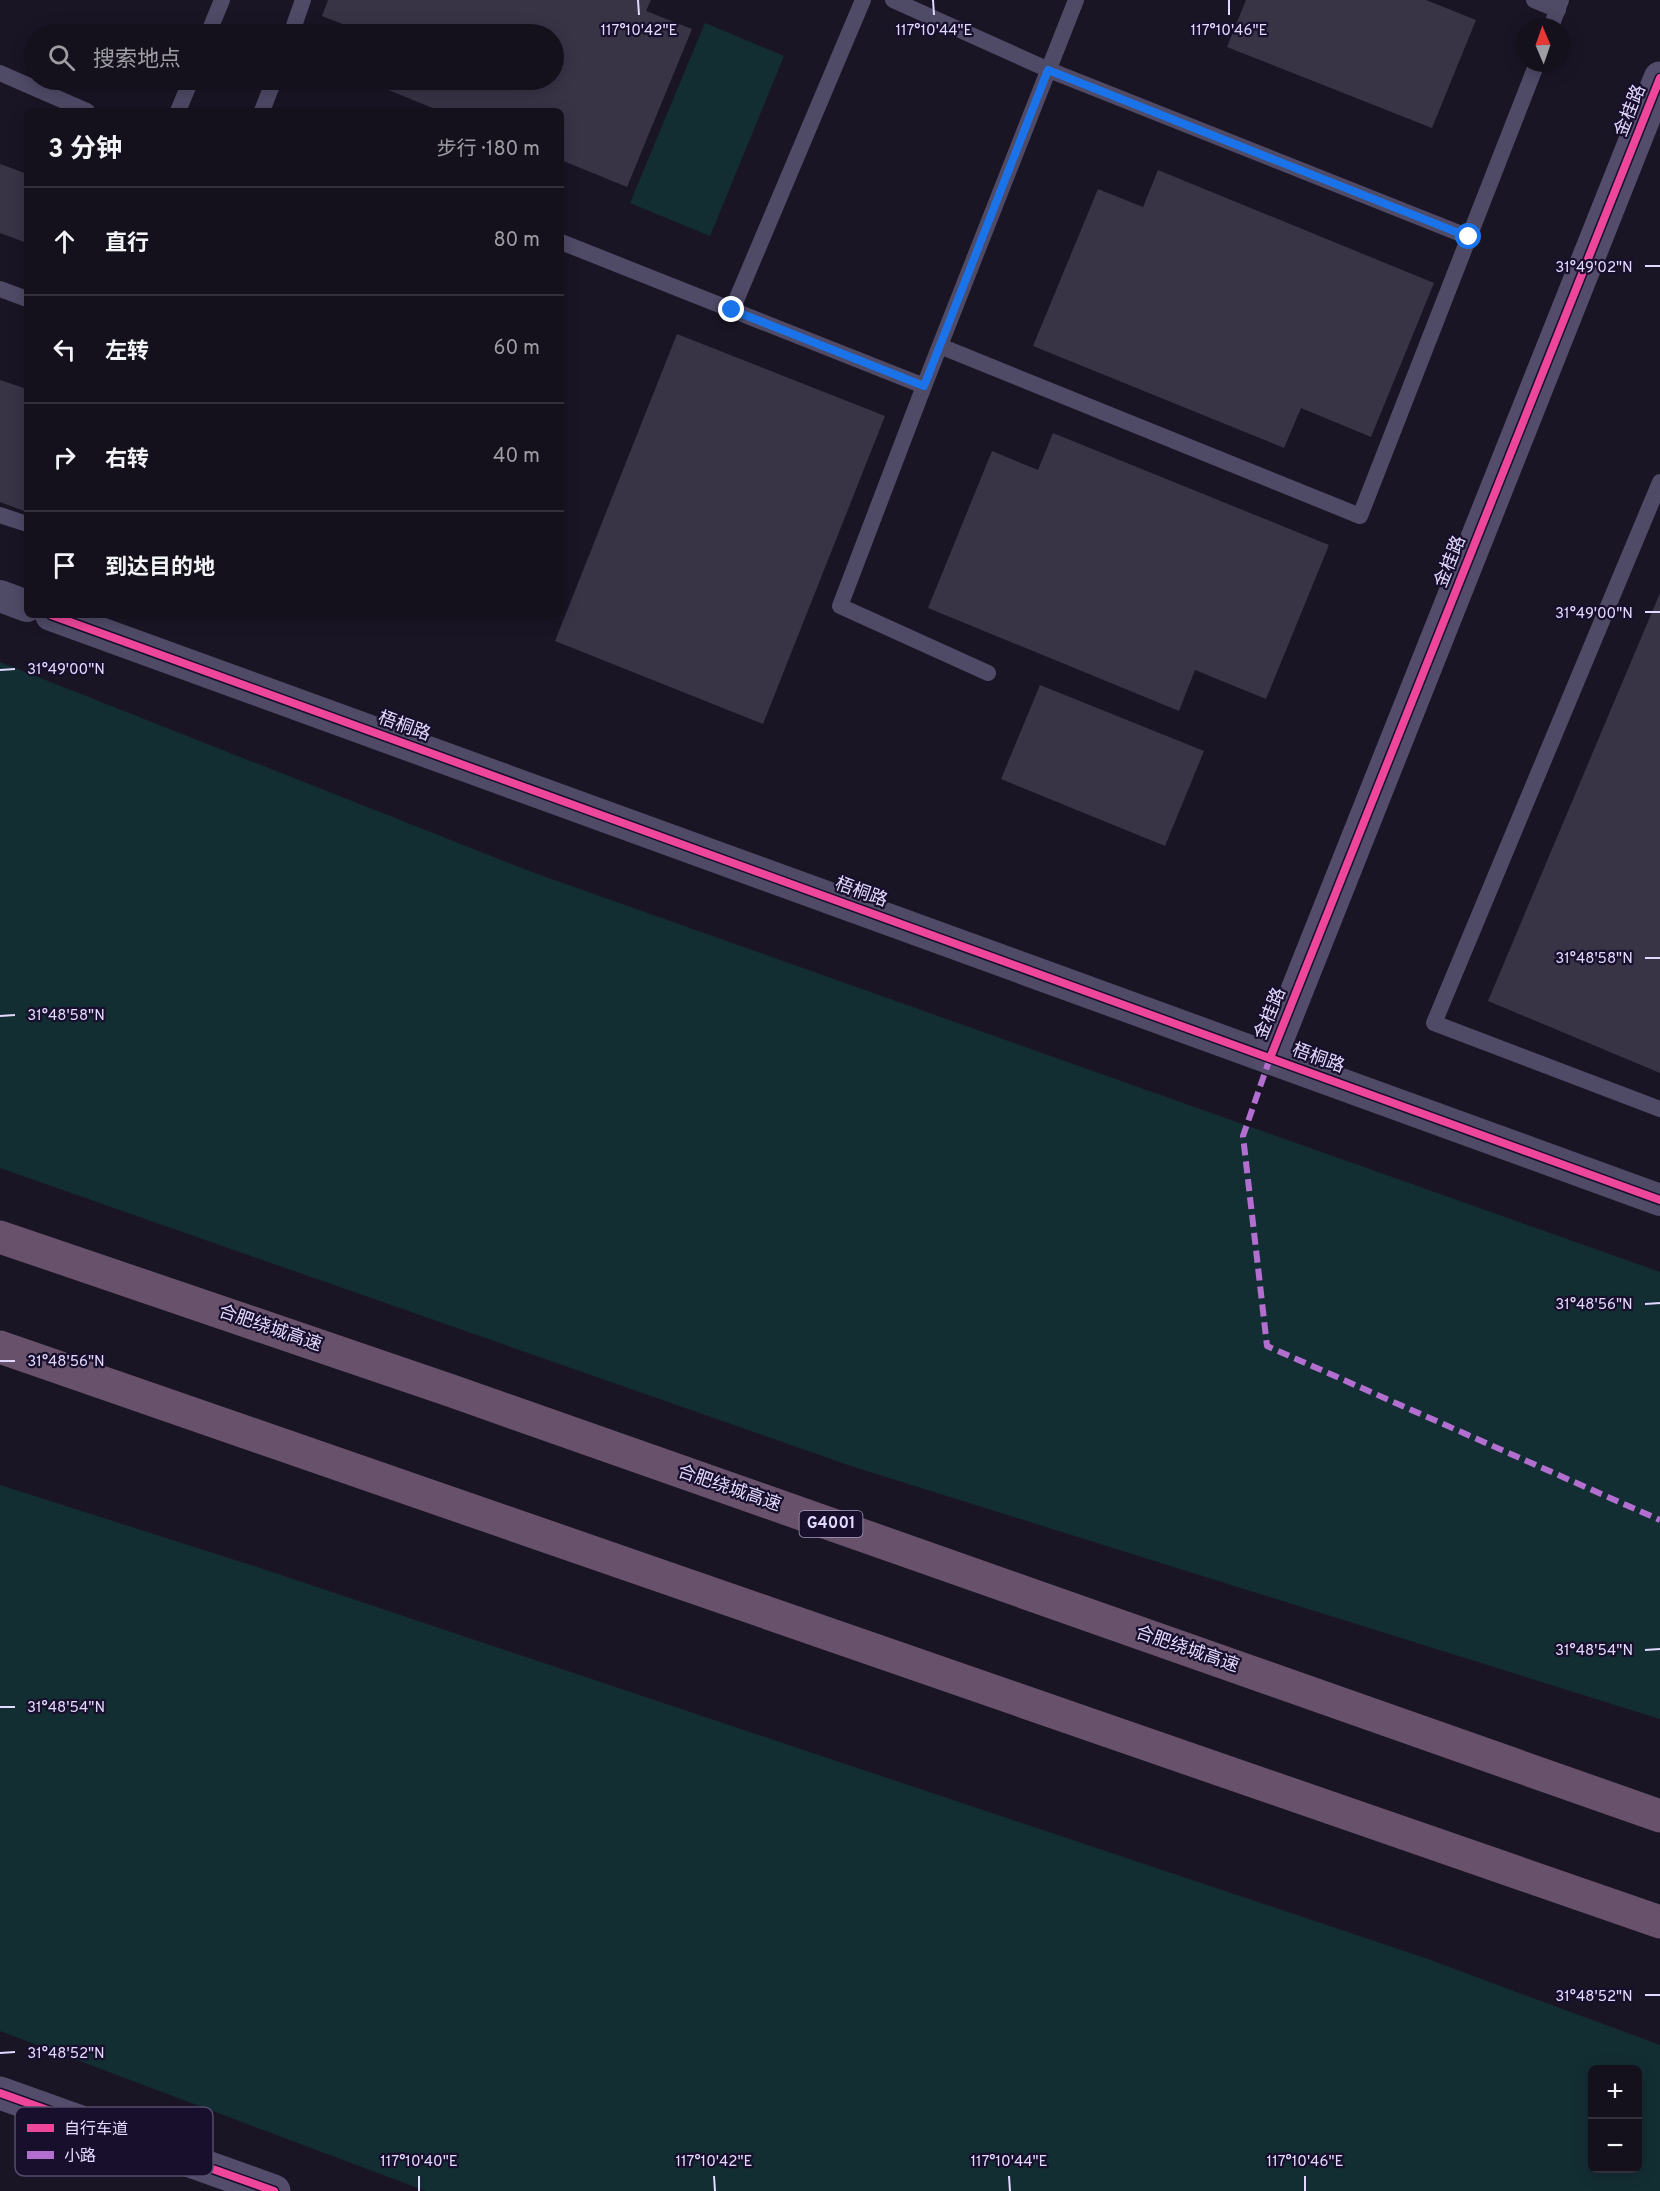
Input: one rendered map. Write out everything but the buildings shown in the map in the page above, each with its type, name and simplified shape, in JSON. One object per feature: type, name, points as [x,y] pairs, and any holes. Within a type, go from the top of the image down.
[{"type":"highway","name":"合肥绕城高速","points":[[0,1237],[452,1391],[1660,1816]]},
{"type":"highway","points":[[0,1347],[1660,1922]]},
{"type":"street","name":"金桂路","points":[[1270,1058],[1652,121],[1660,78]]},
{"type":"street","points":[[0,596],[24,605]]},
{"type":"street","name":"梧桐路","points":[[59,618],[1660,1200]]},
{"type":"street","points":[[0,2093],[39,2107]]},
{"type":"street","points":[[213,2169],[274,2191]]},
{"type":"lane","points":[[212,24],[222,0]]},
{"type":"lane","points":[[295,24],[303,0]]},
{"type":"lane","points":[[732,310],[863,0]]},
{"type":"lane","points":[[892,0],[1048,70],[1469,237]]},
{"type":"lane","points":[[988,673],[840,606],[1076,0]]},
{"type":"lane","points":[[1534,0],[1560,5]]},
{"type":"lane","points":[[940,346],[1360,516],[1533,72]]},
{"type":"lane","points":[[0,73],[24,83]]},
{"type":"lane","points":[[39,90],[80,108]]},
{"type":"lane","points":[[179,108],[187,90]]},
{"type":"lane","points":[[263,108],[270,90]]},
{"type":"lane","points":[[564,243],[924,386]]},
{"type":"lane","points":[[0,289],[24,298]]},
{"type":"lane","points":[[1658,491],[1434,1023],[1660,1109]]},
{"type":"lane","points":[[0,515],[24,523]]},
{"type":"green space","points":[[705,23],[784,56],[710,236],[630,203]]},
{"type":"green space","points":[[0,662],[529,871],[1660,1272],[1660,1719],[851,1466],[0,1168]]},
{"type":"green space","points":[[0,1485],[257,1567],[1425,1958],[1660,2045],[1660,2191],[426,2191],[213,2111],[213,2107],[202,2107],[0,2031]]},
{"type":"marked path","points":[[1270,1058],[1243,1136],[1267,1346],[1660,1520]]},
{"type":"cycle path","points":[[1270,1058],[1660,78]]},
{"type":"cycle path","points":[[59,618],[1660,1200]]},
{"type":"cycle path","points":[[0,2093],[39,2107]]},
{"type":"cycle path","points":[[213,2169],[274,2191]]},
{"type":"route","points":[[732,310],[924,386],[1048,70],[1469,237]]}]
